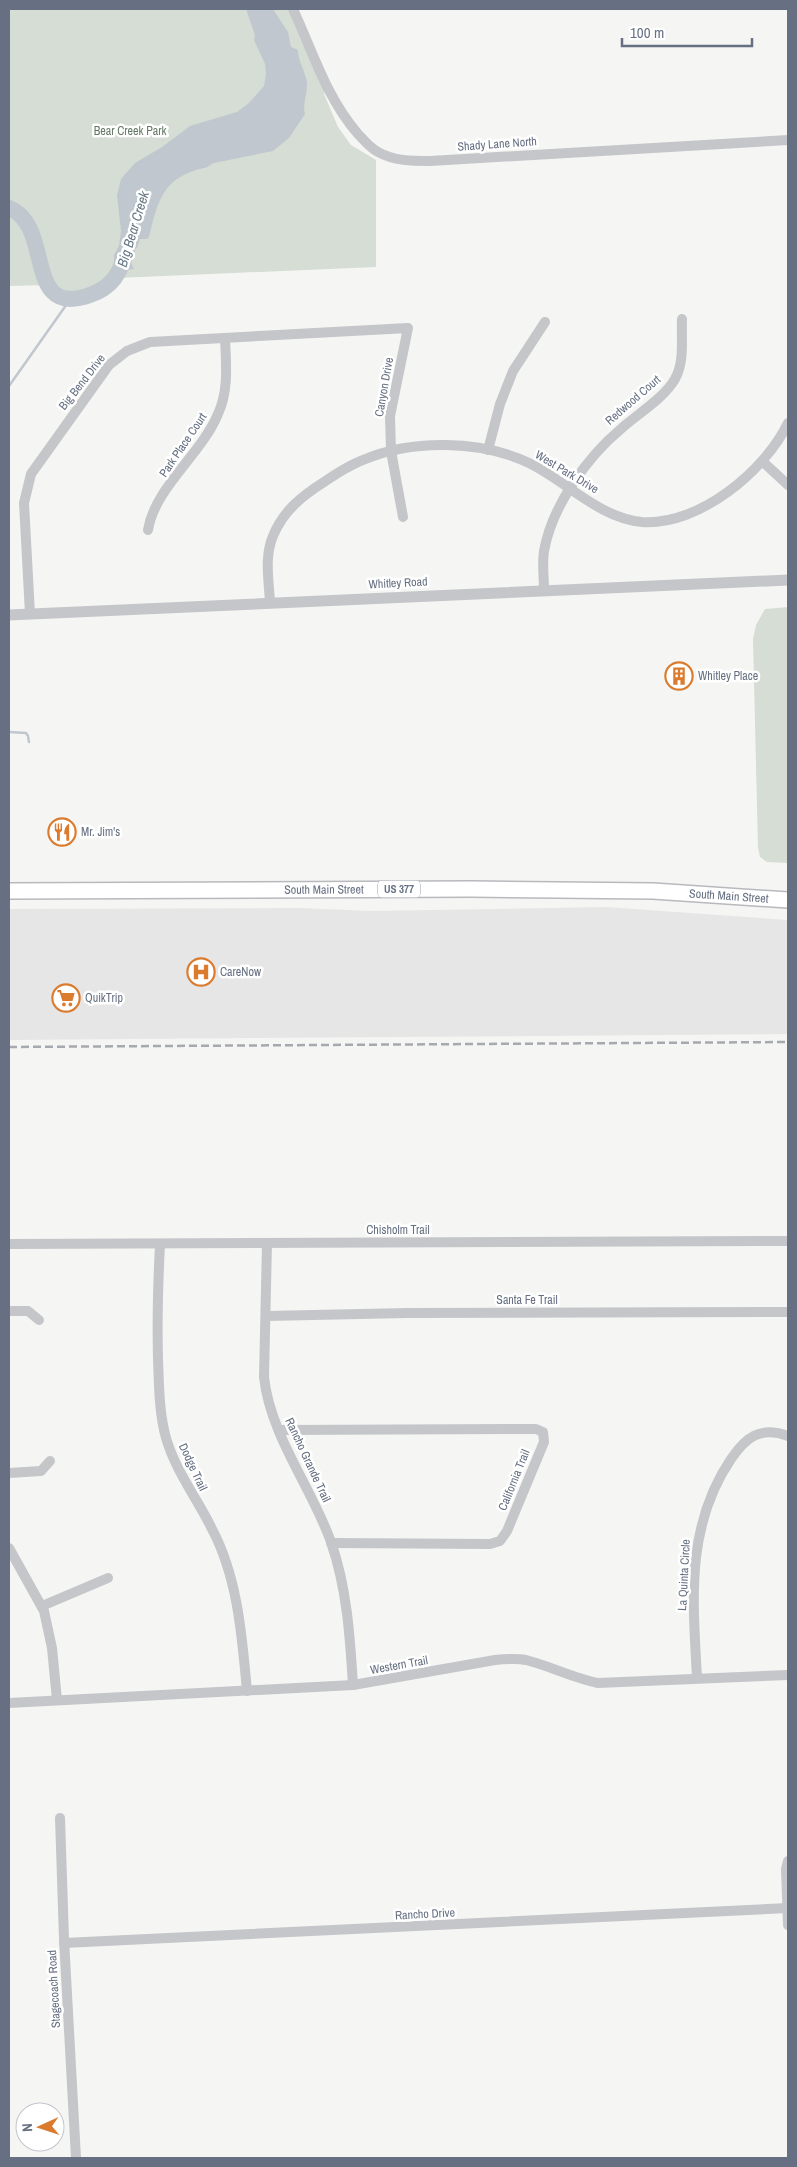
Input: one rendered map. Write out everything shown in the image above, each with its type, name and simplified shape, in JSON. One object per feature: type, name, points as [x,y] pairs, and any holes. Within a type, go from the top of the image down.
[{"type":"main road","name":"South Main Street","points":[[9,891],[615,890],[788,900]]},
{"type":"street","name":"Shady Lane North","points":[[293,9],[314,60],[340,110],[366,142],[377,151],[393,158],[430,161],[788,140]]},
{"type":"street","name":"Redwood Court","points":[[544,590],[544,552],[550,528],[583,467],[606,440],[665,392],[674,379],[682,352],[682,319]]},
{"type":"street","points":[[488,450],[500,404],[513,371],[545,322]]},
{"type":"street","name":"Big Bend Drive","points":[[30,614],[24,503],[28,483],[38,462],[102,373],[122,354],[138,346],[156,341],[408,328]]},
{"type":"street","name":"Canyon Drive","points":[[403,517],[391,451],[390,416],[408,328]]},
{"type":"street","name":"Park Place Court","points":[[148,530],[153,508],[212,428],[219,413],[226,382],[225,338]]},
{"type":"street","name":"West Park Drive","points":[[270,603],[269,547],[273,534],[290,507],[307,493],[363,459],[409,448],[462,444],[528,462],[602,508],[619,516],[644,522],[670,520],[728,493],[763,462],[788,423]]},
{"type":"street","points":[[763,462],[788,485]]},
{"type":"street","name":"Whitley Road","points":[[9,615],[788,580]]},
{"type":"street","name":"Chisholm Trail","points":[[9,1244],[160,1245],[788,1241]]},
{"type":"street","name":"Rancho Grande Trail","points":[[267,1243],[264,1377],[266,1394],[279,1430],[331,1543],[348,1617],[353,1685]]},
{"type":"street","name":"Dodge Trail","points":[[160,1245],[157,1302],[161,1414],[175,1463],[212,1529],[226,1563],[242,1632],[247,1691]]},
{"type":"street","points":[[9,1311],[28,1311],[39,1320]]},
{"type":"street","name":"Santa Fe Trail","points":[[266,1316],[417,1313],[788,1312]]},
{"type":"street","name":"California Trail","points":[[279,1430],[468,1428],[536,1429],[543,1432],[544,1442],[507,1531],[500,1541],[490,1544],[331,1543]]},
{"type":"street","name":"La Quinta Circle","points":[[697,1678],[694,1563],[698,1533],[709,1499],[724,1468],[746,1440],[756,1434],[766,1433],[780,1433],[788,1436]]},
{"type":"street","points":[[9,1473],[41,1471],[50,1461]]},
{"type":"street","points":[[9,1548],[13,1565],[42,1606],[52,1648],[57,1700]]},
{"type":"street","points":[[42,1606],[108,1578]]},
{"type":"street","name":"Western Trail","points":[[9,1703],[353,1685],[494,1660],[511,1659],[526,1660],[579,1679],[598,1683],[788,1675]]},
{"type":"street","name":"Stagecoach Road","points":[[60,1818],[64,1944],[76,2158]]},
{"type":"street","points":[[788,1861],[786,1869],[788,1924]]},
{"type":"street","name":"Rancho Drive","points":[[64,1944],[788,1908]]},
{"type":"shaded area","points":[[606,907],[788,920],[788,1034],[9,1040],[9,909],[301,908],[371,911]]},
{"type":"green space","name":"Bear Creek Park","points":[[9,9],[293,9],[327,87],[324,94],[338,127],[351,145],[376,160],[376,267],[117,278],[99,292],[75,301],[60,299],[46,285],[9,286]]},
{"type":"green space","points":[[788,607],[788,863],[767,862],[760,857],[758,848],[753,639],[756,625],[765,609]]},
{"type":"water","points":[[246,9],[273,9],[288,32],[291,47],[298,50],[307,82],[305,114],[289,138],[273,151],[214,163],[180,177],[171,184],[160,201],[149,237],[147,239],[140,239],[137,248],[132,251],[133,256],[130,261],[134,269],[128,270],[126,274],[114,268],[114,255],[119,246],[121,231],[117,195],[121,179],[135,163],[162,147],[190,126],[237,112],[249,103],[264,86],[265,64],[254,40],[255,35]]},
{"type":"waterway","name":"Big Bear Creek","points":[[9,208],[23,218],[32,233],[47,283],[55,294],[69,299],[90,295],[105,288],[115,278],[127,250]]},
{"type":"waterway","points":[[9,386],[69,301]]},
{"type":"waterway","points":[[9,732],[26,733],[29,742]]},
{"type":"railway","points":[[9,1047],[788,1042]]},
{"type":"place","name":"Whitley Place","points":[[679,676]]},
{"type":"place","name":"Mr. Jim's","points":[[62,832]]},
{"type":"place","name":"CareNow","points":[[201,972]]},
{"type":"place","name":"QuikTrip","points":[[66,998]]}]
